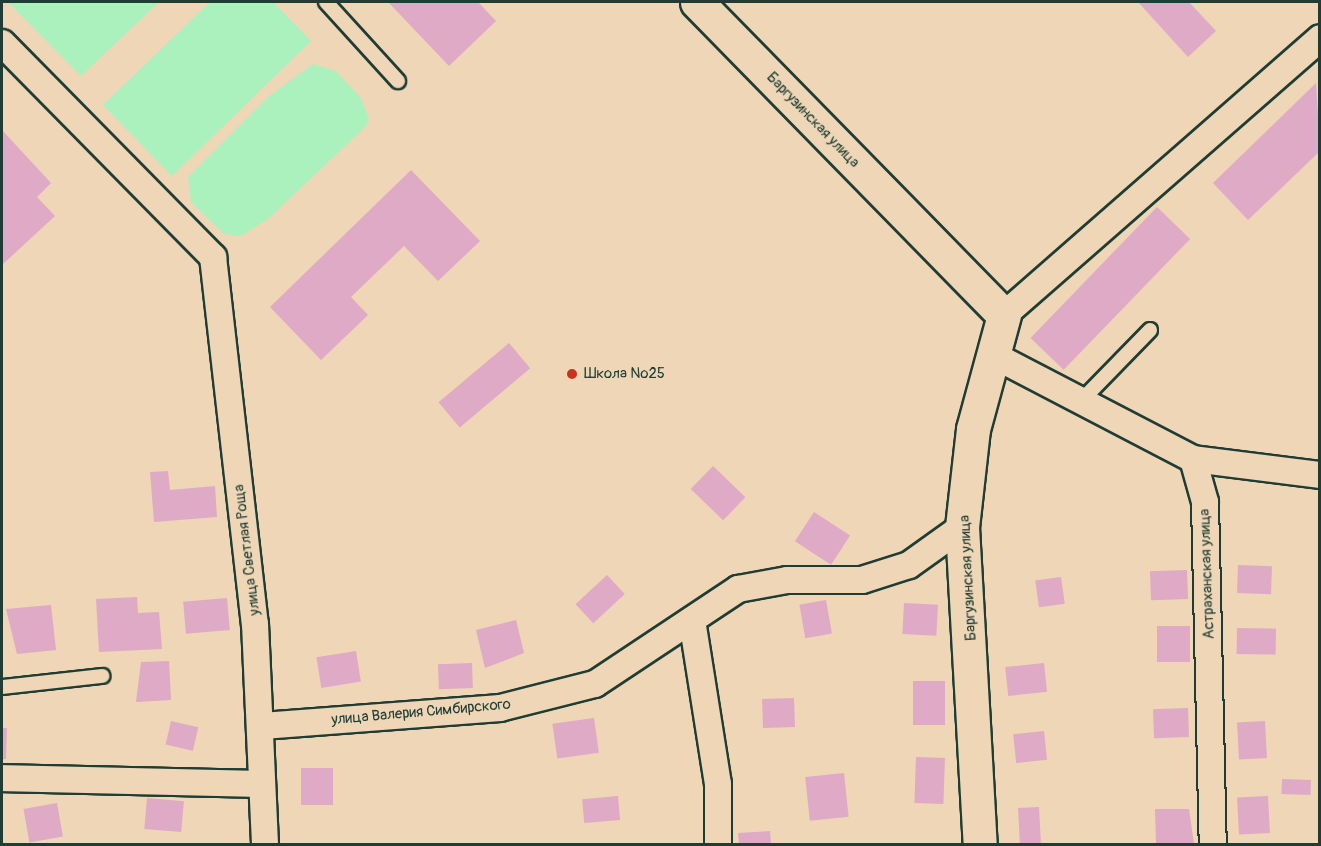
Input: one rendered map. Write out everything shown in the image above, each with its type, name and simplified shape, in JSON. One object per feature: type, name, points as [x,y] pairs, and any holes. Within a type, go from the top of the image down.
[{"type":"street","name":"Баргузинская улица","points":[[698,2],[1004,315],[973,429],[962,527],[980,844]]},
{"type":"street","points":[[1004,315],[1320,38]]},
{"type":"street","name":"улица Светлая Роща","points":[[2,43],[213,257],[262,726],[260,784],[265,844]]},
{"type":"street","points":[[993,355],[1194,459],[1320,475]]},
{"type":"street","name":"Астраханская улица","points":[[1194,459],[1204,502],[1214,844]]},
{"type":"street","name":"улица Валерия Симбирского","points":[[262,726],[500,708],[595,684],[738,589],[787,580],[861,580],[909,565],[962,527]]},
{"type":"street","points":[[692,620],[718,784],[718,844]]},
{"type":"street","points":[[2,778],[260,784]]},
{"type":"lane","points":[[326,2],[398,81]]},
{"type":"lane","points":[[1081,401],[1150,330]]},
{"type":"lane","points":[[2,687],[102,676]]},
{"type":"green space","points":[[8,2],[159,2],[81,76]]},
{"type":"green space","points":[[210,2],[273,2],[311,41],[172,176],[103,105]]},
{"type":"green space","points":[[313,64],[336,71],[361,98],[369,119],[365,127],[268,219],[241,236],[224,234],[191,202],[188,177],[268,97]]},
{"type":"building","points":[[388,2],[478,2],[496,21],[449,66]]},
{"type":"building","points":[[1138,2],[1189,2],[1216,31],[1188,57]]},
{"type":"building","points":[[1316,83],[1320,151],[1248,220],[1213,183]]},
{"type":"building","points":[[2,130],[51,183],[37,197],[55,216],[2,265]]},
{"type":"building","points":[[411,170],[480,241],[438,281],[404,246],[351,297],[368,315],[321,360],[270,307]]},
{"type":"building","points":[[1157,207],[1190,239],[1064,370],[1031,338]]},
{"type":"building","points":[[509,343],[530,368],[460,427],[439,402]]},
{"type":"building","points":[[713,466],[745,497],[723,520],[691,489]]},
{"type":"building","points":[[168,471],[170,490],[215,486],[217,517],[154,522],[150,472]]},
{"type":"building","points":[[814,512],[850,535],[831,565],[795,541]]},
{"type":"building","points":[[1238,565],[1272,566],[1271,594],[1237,593]]},
{"type":"building","points":[[1187,570],[1188,599],[1151,600],[1150,571]]},
{"type":"building","points":[[607,575],[625,594],[593,623],[576,604]]},
{"type":"building","points":[[1061,577],[1065,604],[1039,607],[1035,581]]},
{"type":"building","points":[[137,597],[138,613],[159,612],[162,649],[99,652],[96,599]]},
{"type":"building","points":[[227,598],[230,630],[186,634],[183,602]]},
{"type":"building","points":[[826,600],[832,633],[805,638],[799,605]]},
{"type":"building","points":[[904,603],[938,605],[936,636],[902,634]]},
{"type":"building","points":[[51,605],[56,650],[17,654],[6,609]]},
{"type":"building","points":[[516,620],[524,653],[485,668],[476,630]]},
{"type":"building","points":[[1157,626],[1190,626],[1190,662],[1157,662]]},
{"type":"building","points":[[1237,628],[1276,629],[1276,655],[1237,654]]},
{"type":"building","points":[[356,651],[361,682],[321,688],[316,657]]},
{"type":"building","points":[[169,661],[171,700],[136,702],[141,662]]},
{"type":"building","points":[[472,663],[473,688],[439,689],[438,664]]},
{"type":"building","points":[[1044,663],[1047,692],[1008,696],[1005,667]]},
{"type":"building","points":[[913,681],[945,681],[945,725],[913,725]]},
{"type":"building","points":[[794,698],[795,727],[763,728],[762,699]]},
{"type":"building","points":[[1188,708],[1189,737],[1154,738],[1153,709]]},
{"type":"building","points":[[594,718],[599,753],[557,759],[552,724]]},
{"type":"building","points":[[171,721],[198,727],[193,751],[166,744]]},
{"type":"building","points":[[1265,721],[1267,758],[1239,759],[1237,722]]},
{"type":"building","points":[[2,728],[7,728],[6,759],[2,759]]},
{"type":"building","points":[[1044,731],[1047,760],[1016,763],[1013,734]]},
{"type":"building","points":[[916,757],[945,758],[943,804],[914,803]]},
{"type":"building","points":[[301,768],[333,768],[333,805],[301,805]]},
{"type":"building","points":[[844,773],[849,817],[810,821],[805,777]]},
{"type":"building","points":[[1282,779],[1311,780],[1310,795],[1281,794]]},
{"type":"building","points":[[618,796],[620,820],[584,823],[582,799]]},
{"type":"building","points":[[1268,796],[1270,833],[1239,835],[1237,798]]},
{"type":"building","points":[[147,798],[184,801],[181,832],[144,829]]},
{"type":"building","points":[[57,803],[63,836],[29,842],[24,809]]},
{"type":"building","points":[[1039,807],[1041,844],[1020,844],[1018,808]]},
{"type":"building","points":[[1155,809],[1189,809],[1194,844],[1156,844]]},
{"type":"building","points":[[770,831],[771,844],[739,844],[738,833]]},
{"type":"place","name":"Школа №25","points":[[572,374]]}]
